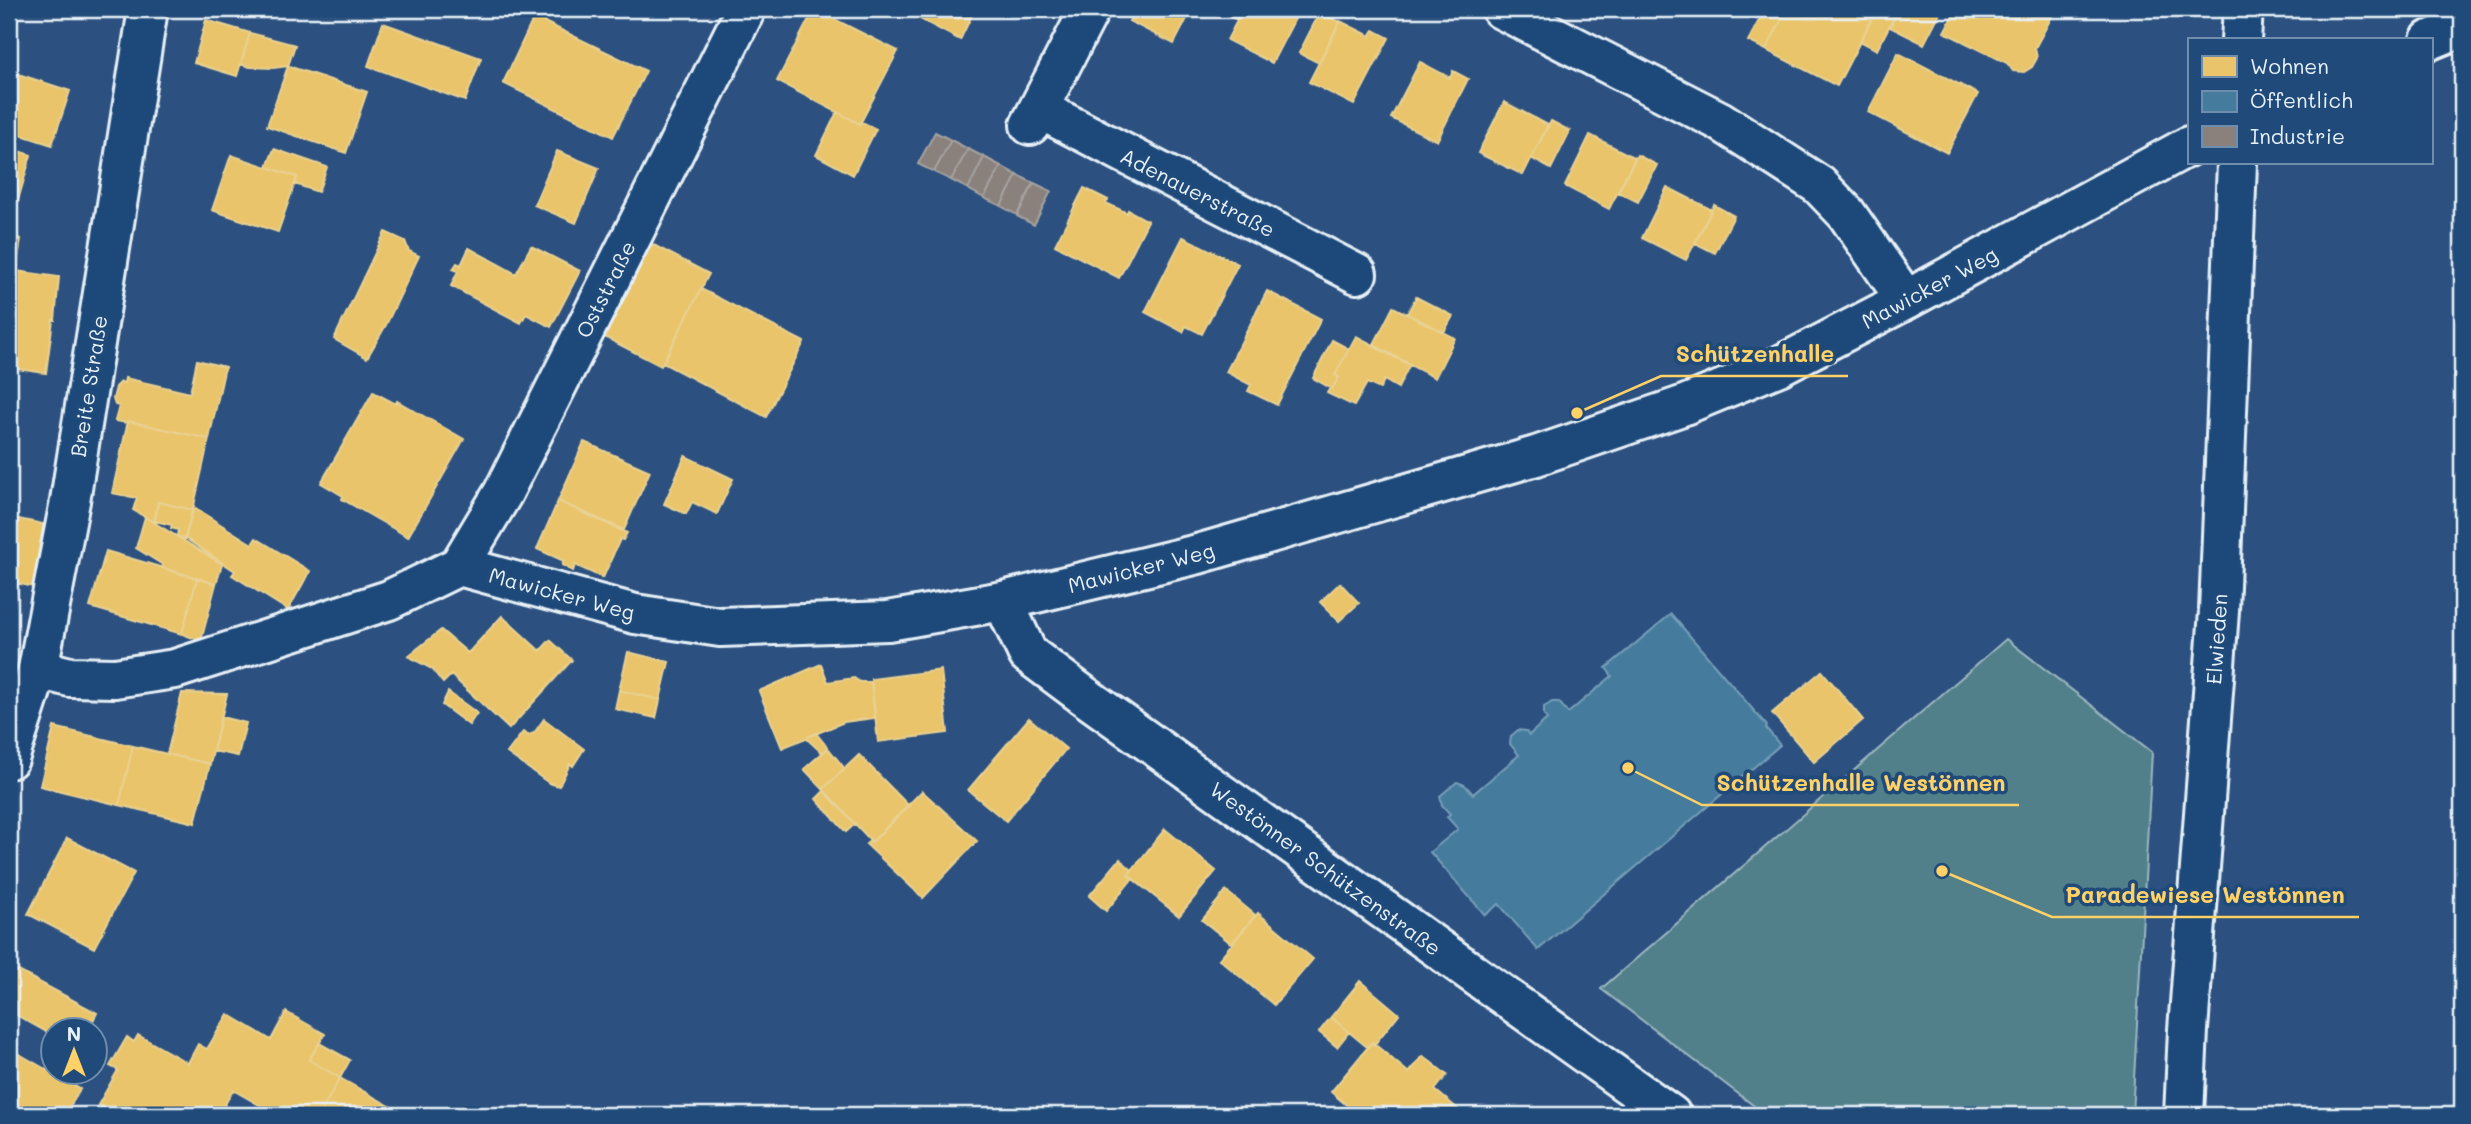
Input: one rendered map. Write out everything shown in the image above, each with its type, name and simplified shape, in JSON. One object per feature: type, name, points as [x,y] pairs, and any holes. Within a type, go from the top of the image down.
[{"type":"street","name":"Breite Straße","points":[[9,759],[38,670],[70,501],[148,9]]},
{"type":"street","name":"Oststraße","points":[[459,566],[503,493],[746,9]]},
{"type":"street","name":"Adenauerstraße","points":[[1090,9],[1034,117],[1357,274]]},
{"type":"street","points":[[1500,9],[1720,121],[1819,185],[1846,213],[1906,300]]},
{"type":"street","points":[[2241,38],[2243,9]]},
{"type":"street","points":[[2432,39],[2462,27]]},
{"type":"street","name":"Mawicker Weg","points":[[38,670],[70,677],[115,678],[175,669],[389,600],[459,566],[635,614],[720,627],[888,621],[1003,601],[1198,554],[1548,452],[1682,406],[1779,366],[2188,147]]},
{"type":"street","name":"Elwieden","points":[[2184,1115],[2219,611],[2236,164]]},
{"type":"street","name":"Westönner Schützenstraße","points":[[1003,601],[1028,654],[1671,1115]]},
{"type":"green space","points":[[2006,639],[2152,752],[2132,1115],[1766,1115],[1601,989]]},
{"type":"building: Wohnen","points":[[814,9],[898,51],[860,124],[777,81]]},
{"type":"building: Wohnen","points":[[901,9],[906,10],[975,9],[960,40]]},
{"type":"building: Wohnen","points":[[1135,9],[1192,9],[1174,44],[1129,21]]},
{"type":"building: Wohnen","points":[[1217,9],[1243,9],[1237,20]]},
{"type":"building: Wohnen","points":[[1243,9],[1300,9],[1272,63],[1227,40]]},
{"type":"building: Wohnen","points":[[1765,9],[1772,9],[1784,15],[1766,50],[1748,41]]},
{"type":"building: Wohnen","points":[[1787,9],[1811,9],[1827,16],[1831,9],[1877,9],[1837,86],[1766,50]]},
{"type":"building: Wohnen","points":[[1877,9],[1895,15],[1877,50],[1860,41]]},
{"type":"building: Wohnen","points":[[1899,9],[1942,9],[1924,44],[1890,27]]},
{"type":"building: Wohnen","points":[[1956,9],[2056,9],[2035,48],[2037,58],[2032,67],[2024,72],[2013,71],[2007,63],[1944,32]]},
{"type":"building: Wohnen","points":[[1320,12],[1340,22],[1319,63],[1299,53]]},
{"type":"building: Wohnen","points":[[534,17],[646,71],[613,137],[503,83]]},
{"type":"building: Wohnen","points":[[206,20],[250,33],[237,76],[194,63]]},
{"type":"building: Wohnen","points":[[1340,21],[1370,36],[1374,30],[1389,38],[1354,105],[1309,82]]},
{"type":"building: Wohnen","points":[[383,23],[481,58],[465,101],[368,66]]},
{"type":"building: Wohnen","points":[[250,33],[295,45],[288,66],[273,68],[241,64]]},
{"type":"building: Wohnen","points":[[1898,53],[1978,94],[1947,153],[1868,112]]},
{"type":"building: Wohnen","points":[[1420,62],[1450,78],[1453,71],[1468,79],[1437,141],[1391,118]]},
{"type":"building: Wohnen","points":[[288,66],[367,92],[346,153],[267,126]]},
{"type":"building: Wohnen","points":[[9,71],[70,91],[52,145],[9,131]]},
{"type":"building: Wohnen","points":[[1504,102],[1548,125],[1523,175],[1478,153]]},
{"type":"building: Wohnen","points":[[837,112],[876,129],[853,175],[816,155]]},
{"type":"building: Wohnen","points":[[1551,121],[1570,131],[1551,169],[1531,158]]},
{"type":"building: Wohnen","points":[[1590,135],[1635,158],[1609,209],[1565,186]]},
{"type":"building: Wohnen","points":[[9,148],[31,155],[13,218],[9,217]]},
{"type":"building: Wohnen","points":[[274,149],[327,167],[318,192],[295,184],[297,177],[267,167]]},
{"type":"building: Wohnen","points":[[557,151],[599,168],[576,223],[534,205]]},
{"type":"building: Wohnen","points":[[231,155],[297,177],[278,232],[212,210]]},
{"type":"building: Wohnen","points":[[1637,155],[1657,165],[1638,202],[1618,192]]},
{"type":"building: Wohnen","points":[[1667,187],[1712,210],[1686,260],[1642,238]]},
{"type":"building: Wohnen","points":[[1084,188],[1108,200],[1106,203],[1127,213],[1128,210],[1148,221],[1119,278],[1055,245]]},
{"type":"building: Wohnen","points":[[1714,205],[1734,216],[1715,253],[1695,243]]},
{"type":"building: Wohnen","points":[[385,232],[405,241],[409,251],[419,256],[367,358],[334,339]]},
{"type":"building: Wohnen","points":[[9,235],[21,239],[16,271],[9,270]]},
{"type":"building: Wohnen","points":[[1183,237],[1238,264],[1202,334],[1186,326],[1183,332],[1145,312]]},
{"type":"building: Wohnen","points":[[646,241],[709,274],[661,366],[599,334]]},
{"type":"building: Wohnen","points":[[531,246],[580,271],[551,327],[526,314],[521,323],[451,286],[458,271],[453,269],[457,263],[461,265],[469,248],[516,274]]},
{"type":"building: Wohnen","points":[[9,270],[59,277],[46,373],[9,368]]},
{"type":"building: Wohnen","points":[[701,289],[804,342],[766,417],[663,363]]},
{"type":"building: Wohnen","points":[[1267,291],[1321,319],[1277,405],[1248,391],[1251,385],[1226,372]]},
{"type":"building: Wohnen","points":[[1416,297],[1453,316],[1444,332],[1407,314]]},
{"type":"building: Wohnen","points":[[1393,307],[1455,338],[1435,378],[1373,346]]},
{"type":"building: Wohnen","points":[[1356,336],[1410,364],[1398,388],[1384,380],[1380,389],[1367,383],[1354,406],[1327,393],[1339,377],[1335,375]]},
{"type":"building: Wohnen","points":[[1332,340],[1349,349],[1335,375],[1339,377],[1332,389],[1313,378]]},
{"type":"building: Wohnen","points":[[197,360],[225,367],[209,439],[128,421],[115,421],[119,406],[115,405],[113,399],[116,387],[121,382],[124,383],[125,378],[190,393]]},
{"type":"building: Wohnen","points":[[373,392],[396,404],[397,401],[464,439],[408,537],[342,499],[343,496],[321,483]]},
{"type":"building: Wohnen","points":[[128,421],[209,439],[193,510],[158,502],[154,522],[133,510],[137,498],[112,493]]},
{"type":"building: Wohnen","points":[[584,442],[650,471],[624,530],[558,501]]},
{"type":"building: Wohnen","points":[[685,456],[733,479],[717,514],[692,502],[686,514],[664,504]]},
{"type":"building: Wohnen","points":[[558,501],[627,533],[623,540],[620,539],[603,578],[575,565],[573,571],[562,565],[564,561],[537,549]]},
{"type":"building: Wohnen","points":[[158,502],[193,510],[185,539],[177,536],[178,530],[171,528],[172,525],[155,521]]},
{"type":"building: Wohnen","points":[[193,507],[252,544],[256,538],[310,571],[288,610],[232,575],[235,571],[185,538]]},
{"type":"building: Wohnen","points":[[9,517],[43,524],[33,587],[9,581]]},
{"type":"building: Wohnen","points":[[145,517],[222,564],[216,584],[162,568],[163,565],[136,548]]},
{"type":"building: Wohnen","points":[[106,551],[197,578],[182,634],[90,607]]},
{"type":"building: Wohnen","points":[[197,578],[216,584],[201,641],[182,634]]},
{"type":"building: Wohnen","points":[[9,581],[17,583],[9,636]]},
{"type":"building: Wohnen","points":[[1340,583],[1359,603],[1339,621],[1320,602]]},
{"type":"building: Wohnen","points":[[502,616],[540,651],[550,640],[572,660],[509,729],[451,675],[443,683],[432,669],[408,656],[441,630],[468,653]]},
{"type":"building: Wohnen","points":[[628,652],[669,662],[660,700],[619,690]]},
{"type":"building: Wohnen","points":[[821,664],[828,682],[854,678],[860,682],[871,682],[875,718],[844,722],[782,748],[759,691]]},
{"type":"building: Wohnen","points":[[941,670],[948,733],[878,742],[871,679]]},
{"type":"building: Wohnen","points":[[1822,671],[1863,720],[1814,762],[1772,713]]},
{"type":"building: Wohnen","points":[[619,690],[660,700],[656,718],[615,709]]},
{"type":"building: Wohnen","points":[[448,692],[477,713],[469,725],[442,705]]},
{"type":"building: Wohnen","points":[[182,693],[227,694],[210,764],[167,754]]},
{"type":"building: Wohnen","points":[[221,717],[246,723],[238,756],[213,751]]},
{"type":"building: Wohnen","points":[[1029,718],[1066,749],[1006,821],[968,790]]},
{"type":"building: Wohnen","points":[[544,719],[584,749],[573,766],[570,764],[559,786],[549,783],[507,753],[523,732],[529,735],[534,733]]},
{"type":"building: Wohnen","points":[[54,727],[133,746],[119,805],[40,786]]},
{"type":"building: Wohnen","points":[[816,733],[828,748],[822,753],[806,738]]},
{"type":"building: Wohnen","points":[[133,746],[210,764],[195,823],[119,805]]},
{"type":"building: Wohnen","points":[[828,748],[845,769],[823,789],[804,769]]},
{"type":"building: Wohnen","points":[[859,755],[909,806],[872,842],[823,789]]},
{"type":"building: Wohnen","points":[[824,791],[855,824],[846,832],[816,799]]},
{"type":"building: Wohnen","points":[[922,791],[977,841],[923,898],[866,844],[871,840],[872,842]]},
{"type":"building: Wohnen","points":[[1165,829],[1216,871],[1179,916],[1128,875]]},
{"type":"building: Wohnen","points":[[67,838],[134,873],[94,948],[28,914]]},
{"type":"building: Wohnen","points":[[1120,859],[1132,870],[1128,875],[1133,878],[1106,911],[1089,896]]},
{"type":"building: Wohnen","points":[[1226,891],[1255,915],[1232,944],[1202,920]]},
{"type":"building: Wohnen","points":[[1258,913],[1313,959],[1274,1005],[1219,959]]},
{"type":"building: Wohnen","points":[[9,966],[97,1013],[95,1016],[38,1016],[38,1027],[9,1011]]},
{"type":"building: Wohnen","points":[[1360,981],[1399,1014],[1374,1045],[1372,1042],[1367,1047],[1331,1017]]},
{"type":"building: Wohnen","points":[[286,1012],[325,1034],[309,1060],[340,1078],[319,1115],[277,1115],[233,1090],[219,1115],[118,1115],[98,1105],[118,1070],[110,1066],[127,1037],[134,1042],[138,1035],[188,1063],[198,1044],[207,1049],[228,1014],[271,1040]]},
{"type":"building: Wohnen","points":[[1331,1017],[1349,1032],[1337,1047],[1319,1032]]},
{"type":"building: Wohnen","points":[[1372,1042],[1409,1073],[1423,1056],[1447,1075],[1435,1090],[1458,1109],[1452,1115],[1358,1115],[1331,1092]]},
{"type":"building: Wohnen","points":[[319,1043],[350,1060],[340,1078],[309,1060]]},
{"type":"building: Wohnen","points":[[9,1048],[38,1065],[38,1086],[75,1086],[80,1089],[65,1115],[34,1115],[9,1101]]},
{"type":"building: Wohnen","points":[[340,1078],[395,1109],[392,1115],[319,1115]]},
{"type":"building: Öffentlich","points":[[1671,614],[1767,726],[1780,745],[1538,950],[1499,904],[1485,915],[1430,852],[1458,829],[1447,817],[1450,814],[1442,805],[1440,796],[1457,782],[1465,785],[1473,794],[1519,755],[1510,744],[1511,736],[1518,730],[1526,731],[1529,735],[1547,719],[1544,707],[1552,702],[1559,702],[1568,713],[1612,676],[1606,668]]},
{"type":"building: Industrie","points":[[935,132],[951,140],[934,172],[918,164]]},
{"type":"building: Industrie","points":[[951,140],[968,149],[951,180],[934,172]]},
{"type":"building: Industrie","points":[[968,149],[984,157],[968,189],[951,180]]},
{"type":"building: Industrie","points":[[984,157],[1001,166],[984,198],[968,189]]},
{"type":"building: Industrie","points":[[1001,166],[1017,175],[1001,206],[984,198]]},
{"type":"building: Industrie","points":[[1017,175],[1034,183],[1017,215],[1001,206]]},
{"type":"building: Industrie","points":[[1034,183],[1051,191],[1034,225],[1017,216]]},
{"type":"place","name":"Schützenhalle","points":[[1577,413]]},
{"type":"place","name":"Schützenhalle Westönnen","points":[[1628,768]]},
{"type":"place","name":"Paradewiese Westönnen","points":[[1942,871]]}]
